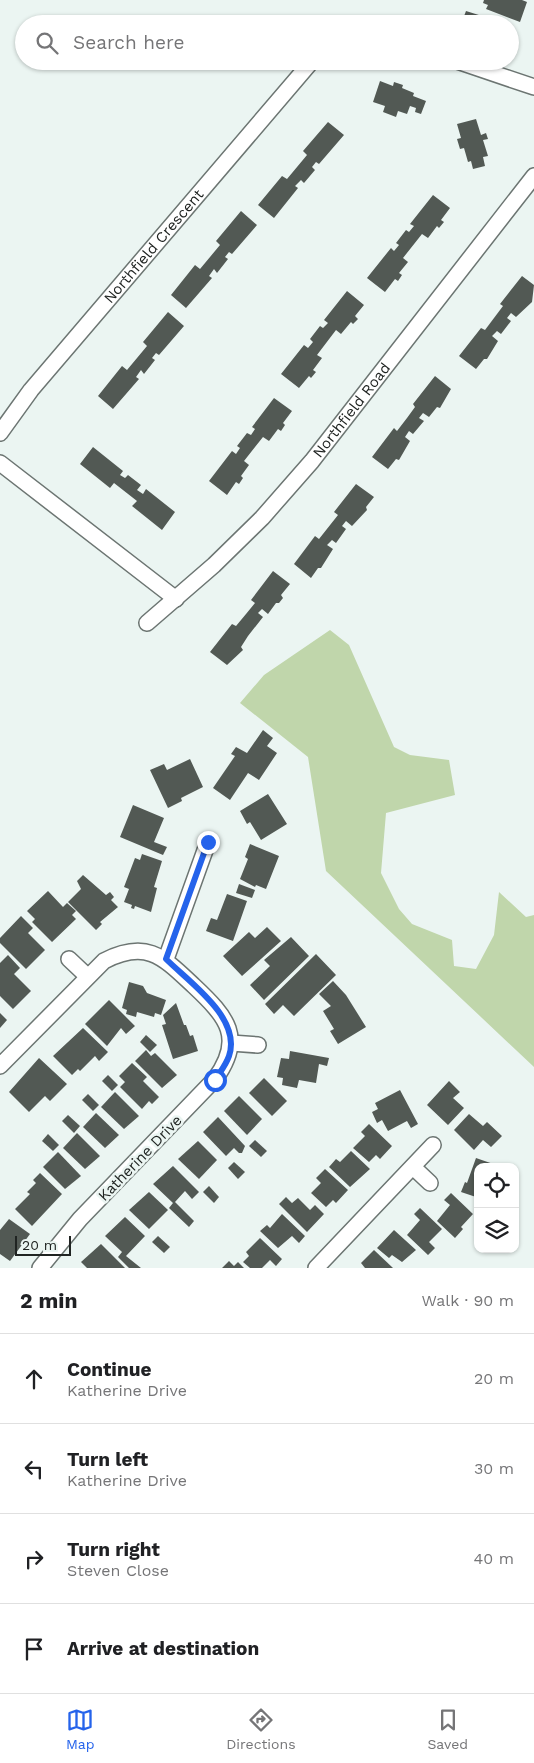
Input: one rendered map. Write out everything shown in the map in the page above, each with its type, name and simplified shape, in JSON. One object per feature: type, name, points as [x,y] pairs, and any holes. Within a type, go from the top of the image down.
[{"type":"street","name":"Northfield Crescent","points":[[0,433],[31,390],[304,70]]},
{"type":"street","points":[[484,70],[534,87]]},
{"type":"street","name":"Northfield Road","points":[[147,623],[176,599],[262,518],[312,461],[534,176]]},
{"type":"street","points":[[0,463],[176,599]]},
{"type":"street","points":[[166,959],[208,842]]},
{"type":"street","points":[[0,1066],[87,976],[104,961],[118,954],[133,951],[154,954],[166,959],[224,1017],[230,1031],[231,1044],[258,1045]]},
{"type":"street","points":[[69,959],[87,976]]},
{"type":"street","name":"Katherine Drive","points":[[40,1268],[80,1219],[215,1080],[230,1055],[231,1044]]},
{"type":"street","points":[[316,1268],[433,1145]]},
{"type":"street","points":[[413,1167],[430,1183]]},
{"type":"green space","points":[[330,630],[349,645],[394,747],[410,755],[449,760],[455,795],[386,813],[381,873],[399,909],[412,924],[452,940],[454,966],[476,969],[494,935],[499,892],[526,917],[534,915],[534,1067],[326,871],[308,757],[240,703],[264,675]]},
{"type":"building","points":[[484,0],[522,0],[527,2],[520,22],[519,15],[502,15],[486,9],[488,5],[483,3]]},
{"type":"building","points":[[466,11],[479,15],[464,15]]},
{"type":"building","points":[[380,81],[393,86],[394,82],[403,85],[402,88],[414,93],[413,96],[426,101],[421,114],[415,112],[416,108],[410,106],[407,114],[398,111],[396,117],[383,112],[385,106],[373,102]]},
{"type":"building","points":[[476,119],[481,135],[486,133],[488,139],[483,140],[488,156],[483,157],[485,166],[473,169],[471,161],[468,162],[464,148],[460,149],[457,139],[461,138],[457,124]]},
{"type":"building","points":[[328,122],[344,135],[319,164],[316,162],[312,167],[315,170],[304,183],[301,180],[295,186],[298,188],[274,218],[258,205],[282,176],[287,179],[307,155],[303,151]]},
{"type":"building","points":[[433,195],[450,208],[441,220],[444,222],[439,228],[437,226],[428,238],[422,234],[403,258],[408,262],[399,273],[402,275],[398,281],[395,279],[385,292],[367,278],[391,248],[394,251],[399,245],[396,243],[406,230],[409,232],[414,226],[410,224]]},
{"type":"building","points":[[241,211],[257,225],[232,254],[229,252],[225,257],[228,259],[217,273],[214,269],[209,276],[212,278],[186,308],[171,295],[195,265],[200,269],[220,245],[216,241]]},
{"type":"building","points":[[522,276],[534,285],[532,302],[516,317],[511,313],[507,318],[511,321],[501,334],[497,331],[492,336],[498,341],[487,359],[484,359],[476,369],[459,356],[481,328],[485,330],[503,306],[500,304]]},
{"type":"building","points":[[347,291],[364,305],[355,316],[358,319],[353,324],[351,322],[341,334],[336,330],[317,355],[322,358],[313,370],[316,372],[311,378],[309,376],[299,388],[281,374],[304,345],[308,348],[313,342],[310,339],[320,326],[323,328],[328,323],[324,320]]},
{"type":"building","points":[[168,312],[184,326],[159,355],[156,353],[152,358],[155,360],[144,374],[141,370],[136,377],[139,379],[113,409],[98,396],[122,366],[127,370],[147,346],[143,342]]},
{"type":"building","points":[[435,376],[451,389],[440,408],[437,407],[429,417],[423,413],[419,418],[424,421],[413,434],[409,431],[405,437],[410,441],[399,460],[396,459],[388,469],[372,457],[394,428],[397,431],[415,407],[413,404]]},
{"type":"building","points":[[274,398],[292,411],[283,423],[285,425],[281,431],[278,429],[269,441],[263,437],[244,461],[249,465],[241,476],[243,478],[239,484],[236,482],[227,495],[209,481],[232,451],[236,454],[240,448],[237,446],[247,433],[251,435],[255,429],[252,427]]},
{"type":"building","points":[[93,447],[123,471],[120,475],[125,478],[128,475],[141,485],[137,490],[143,494],[146,489],[175,512],[162,530],[132,506],[137,501],[114,483],[110,488],[80,464]]},
{"type":"building","points":[[356,484],[374,497],[366,507],[367,510],[352,526],[346,521],[342,526],[346,529],[336,543],[332,540],[327,545],[333,549],[321,568],[318,568],[311,578],[294,564],[315,536],[319,539],[338,515],[334,512]]},
{"type":"building","points":[[273,571],[290,584],[281,595],[283,598],[279,603],[276,603],[268,614],[262,609],[258,613],[263,617],[241,647],[243,650],[227,665],[210,652],[232,624],[236,626],[255,603],[251,600]]},
{"type":"building","points":[[263,730],[273,738],[267,746],[277,753],[259,780],[248,773],[230,800],[213,788],[235,756],[231,754],[236,747],[247,753]]},
{"type":"building","points":[[190,759],[203,787],[181,798],[182,801],[168,808],[150,770],[164,764],[167,770]]},
{"type":"building","points":[[268,794],[287,824],[261,840],[250,822],[247,824],[240,811]]},
{"type":"building","points":[[133,805],[164,818],[154,842],[167,847],[163,855],[120,837]]},
{"type":"building","points":[[250,844],[279,856],[266,889],[256,885],[255,887],[240,879],[248,859],[245,857]]},
{"type":"building","points":[[142,854],[162,861],[154,887],[157,888],[151,912],[135,906],[134,909],[131,908],[132,905],[124,902],[129,889],[124,887],[135,858],[140,860]]},
{"type":"building","points":[[83,875],[106,895],[110,892],[114,897],[111,900],[118,907],[100,922],[102,924],[96,930],[68,902],[81,889],[77,881]]},
{"type":"building","points":[[239,884],[255,890],[252,898],[236,893]]},
{"type":"building","points":[[48,891],[63,907],[67,903],[76,911],[72,915],[76,919],[52,942],[32,922],[35,919],[27,911]]},
{"type":"building","points":[[227,894],[247,901],[233,941],[206,931],[211,918],[217,920]]},
{"type":"building","points":[[21,916],[33,928],[28,933],[45,950],[26,969],[0,943],[0,938]]},
{"type":"building","points":[[267,927],[281,941],[242,976],[223,956],[249,932],[255,938]]},
{"type":"building","points":[[291,937],[309,956],[264,1000],[250,985],[270,966],[264,960]]},
{"type":"building","points":[[316,954],[336,975],[294,1016],[283,1005],[274,1014],[265,1004]]},
{"type":"building","points":[[8,955],[20,968],[14,974],[31,991],[13,1009],[0,996],[0,963]]},
{"type":"building","points":[[333,981],[346,995],[366,1027],[338,1044],[330,1031],[334,1029],[323,1011],[331,1006],[319,994]]},
{"type":"building","points":[[129,982],[143,986],[147,993],[166,1000],[161,1015],[155,1013],[154,1017],[137,1012],[136,1017],[126,1014],[127,1010],[122,1008]]},
{"type":"building","points":[[109,1000],[135,1026],[126,1034],[121,1028],[107,1046],[85,1024]]},
{"type":"building","points":[[176,1003],[184,1025],[186,1025],[190,1036],[193,1035],[198,1051],[173,1059],[162,1025],[166,1024],[163,1015]]},
{"type":"building","points":[[0,1013],[7,1020],[0,1028]]},
{"type":"building","points":[[83,1028],[108,1052],[99,1061],[95,1056],[80,1071],[78,1069],[72,1075],[53,1056]]},
{"type":"building","points":[[146,1035],[157,1045],[150,1052],[140,1042]]},
{"type":"building","points":[[146,1050],[151,1056],[155,1053],[177,1075],[162,1088],[135,1061]]},
{"type":"building","points":[[290,1051],[329,1058],[327,1066],[319,1064],[316,1083],[299,1080],[297,1088],[282,1085],[283,1078],[277,1077],[281,1058],[289,1059]]},
{"type":"building","points":[[39,1058],[67,1084],[50,1101],[45,1096],[29,1112],[9,1092]]},
{"type":"building","points":[[132,1063],[147,1077],[143,1081],[159,1097],[152,1104],[149,1101],[142,1109],[120,1087],[125,1082],[119,1076]]},
{"type":"building","points":[[108,1075],[118,1085],[112,1091],[102,1081]]},
{"type":"building","points":[[264,1078],[287,1101],[272,1116],[249,1093]]},
{"type":"building","points":[[449,1081],[460,1092],[453,1098],[464,1108],[448,1125],[427,1105]]},
{"type":"building","points":[[400,1090],[418,1124],[411,1128],[407,1121],[388,1131],[382,1120],[377,1123],[372,1112],[378,1109],[375,1103]]},
{"type":"building","points":[[115,1092],[139,1116],[124,1129],[101,1107]]},
{"type":"building","points":[[88,1094],[99,1105],[93,1111],[82,1100]]},
{"type":"building","points":[[239,1096],[262,1119],[247,1135],[224,1111]]},
{"type":"building","points":[[96,1113],[119,1135],[105,1148],[83,1127]]},
{"type":"building","points":[[469,1114],[483,1126],[487,1122],[502,1136],[491,1147],[483,1140],[474,1150],[454,1130]]},
{"type":"building","points":[[68,1115],[80,1126],[74,1133],[62,1121]]},
{"type":"building","points":[[218,1117],[245,1146],[242,1153],[239,1153],[234,1148],[226,1156],[203,1132]]},
{"type":"building","points":[[369,1124],[392,1146],[380,1159],[376,1155],[369,1162],[353,1148],[365,1136],[361,1132]]},
{"type":"building","points":[[77,1133],[100,1156],[85,1169],[63,1148]]},
{"type":"building","points":[[48,1134],[59,1145],[53,1151],[42,1141]]},
{"type":"building","points":[[255,1140],[267,1151],[261,1157],[249,1146]]},
{"type":"building","points":[[198,1141],[217,1160],[199,1179],[178,1159]]},
{"type":"building","points":[[351,1151],[370,1169],[350,1187],[329,1167],[336,1159],[340,1162]]},
{"type":"building","points":[[58,1152],[81,1176],[65,1189],[43,1167]]},
{"type":"building","points":[[476,1158],[490,1163],[474,1163]]},
{"type":"building","points":[[234,1162],[245,1172],[238,1179],[228,1168]]},
{"type":"building","points":[[474,1164],[474,1196],[461,1192],[465,1182],[467,1183]]},
{"type":"building","points":[[173,1166],[199,1192],[192,1199],[185,1191],[175,1202],[194,1221],[189,1227],[169,1208],[173,1203],[153,1184]]},
{"type":"building","points":[[325,1169],[348,1190],[336,1203],[333,1200],[326,1207],[311,1193],[321,1183],[316,1178]]},
{"type":"building","points":[[40,1173],[62,1194],[32,1226],[15,1209],[30,1194],[27,1192],[36,1183],[33,1180]]},
{"type":"building","points":[[209,1186],[219,1197],[214,1203],[203,1192]]},
{"type":"building","points":[[149,1192],[168,1210],[149,1229],[129,1210]]},
{"type":"building","points":[[451,1193],[473,1214],[461,1227],[463,1229],[455,1238],[437,1221],[450,1205],[444,1200]]},
{"type":"building","points":[[286,1197],[292,1203],[298,1198],[310,1210],[315,1205],[324,1214],[307,1232],[279,1204]]},
{"type":"building","points":[[420,1208],[442,1229],[429,1242],[435,1248],[428,1255],[407,1235],[420,1220],[414,1214]]},
{"type":"building","points":[[282,1214],[305,1236],[299,1243],[292,1236],[278,1248],[260,1231],[267,1225],[270,1228]]},
{"type":"building","points":[[125,1217],[145,1236],[126,1256],[141,1268],[129,1268],[118,1257],[122,1252],[105,1236]]},
{"type":"building","points":[[9,1219],[30,1234],[10,1261],[0,1254],[0,1230]]},
{"type":"building","points":[[394,1230],[416,1250],[402,1262],[392,1255],[389,1258],[377,1248]]},
{"type":"building","points":[[158,1236],[170,1247],[164,1253],[152,1242]]},
{"type":"building","points":[[260,1238],[282,1259],[276,1266],[270,1260],[262,1268],[250,1268],[243,1262],[249,1256],[246,1252]]},
{"type":"building","points":[[101,1244],[125,1268],[87,1268],[81,1262]]},
{"type":"building","points":[[374,1250],[393,1268],[365,1268],[361,1263]]},
{"type":"building","points":[[229,1261],[234,1266],[238,1262],[244,1268],[222,1268]]},
{"type":"route","points":[[208,842],[166,959],[215,1006],[224,1017],[230,1031],[230,1055],[215,1080]]}]
